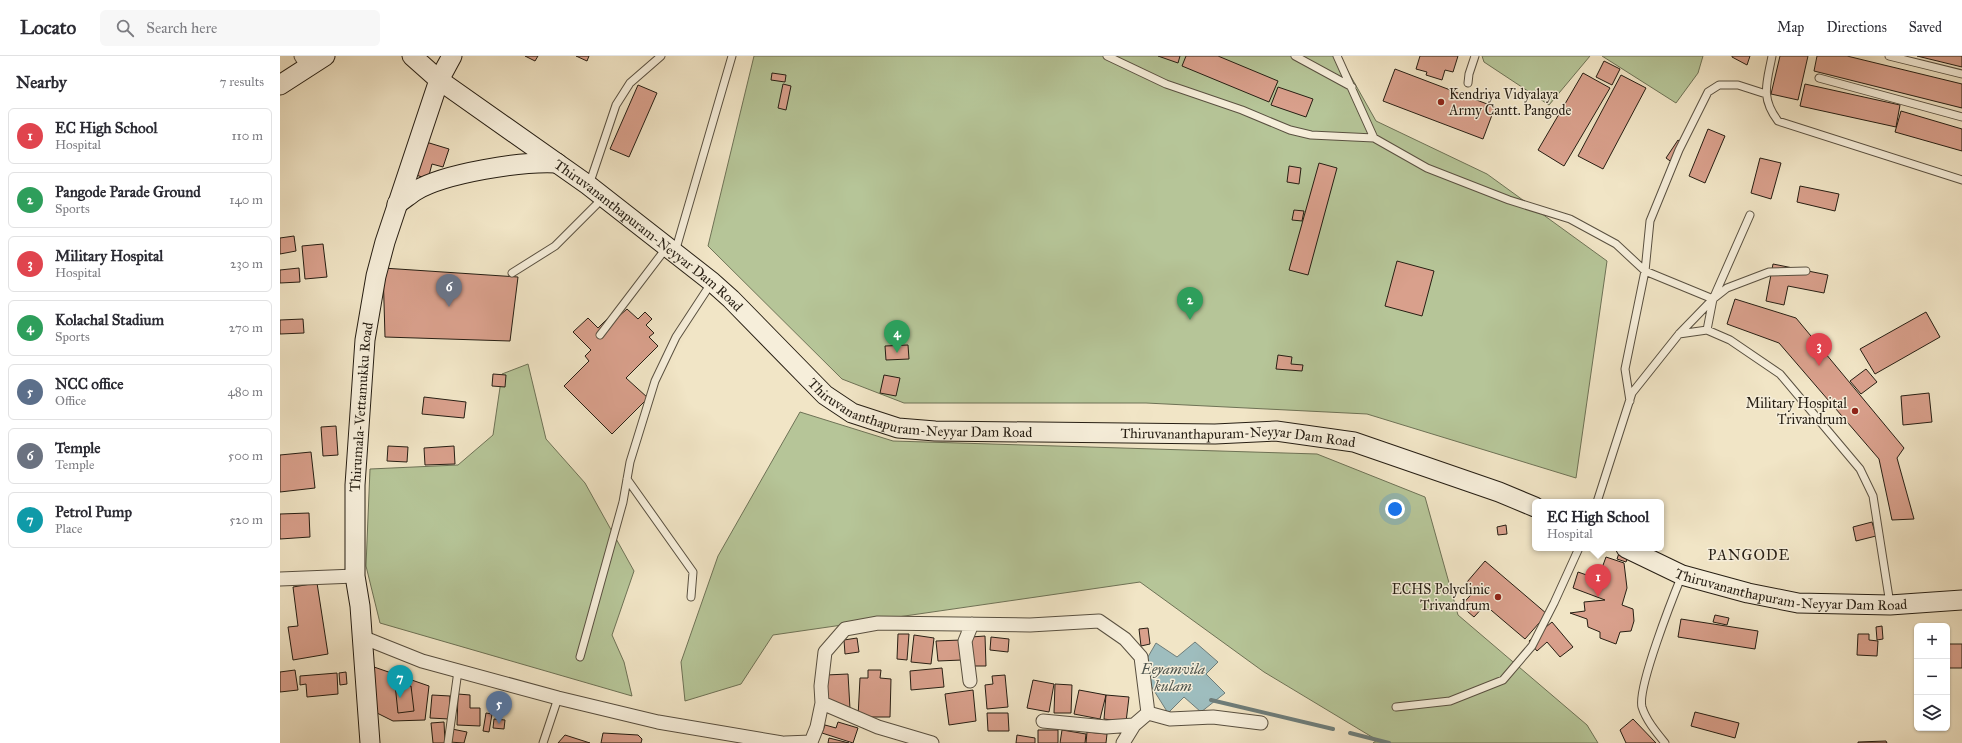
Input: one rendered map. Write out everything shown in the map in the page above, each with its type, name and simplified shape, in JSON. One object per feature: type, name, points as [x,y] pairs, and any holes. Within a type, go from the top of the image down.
[{"type":"main road","points":[[280,85],[304,62],[325,56]]},
{"type":"main road","name":"Thiruvananthapuram-Neyyar Dam Road","points":[[412,56],[439,80],[588,185],[712,282],[731,299],[825,395],[852,413],[898,428],[935,431],[1215,434],[1276,431],[1354,442],[1499,492],[1532,506]]},
{"type":"main road","name":"Thirumala-Vettamukku Road","points":[[370,743],[360,606],[355,576],[355,485],[365,340],[376,276],[385,242],[439,80],[452,56]]},
{"type":"main road","points":[[398,204],[416,191],[446,178],[529,163],[556,163]]},
{"type":"main road","name":"Thiruvananthapuram-Neyyar Dam Road","points":[[1632,551],[1682,575],[1748,593],[1798,603],[1890,605],[1962,600]]},
{"type":"street","points":[[280,579],[355,576]]},
{"type":"street","points":[[785,743],[812,742],[822,703],[821,686],[825,652],[844,629],[878,623],[1030,625],[1099,621],[1125,639],[1141,657],[1148,713]]},
{"type":"street","points":[[970,681],[965,641],[972,624]]},
{"type":"street","points":[[362,637],[422,661],[558,698],[658,722],[782,743]]},
{"type":"street","points":[[822,703],[878,727],[932,743]]},
{"type":"street","points":[[1148,713],[1170,719],[1213,717],[1261,723]]},
{"type":"street","points":[[1123,743],[1134,725],[1148,713]]},
{"type":"street","points":[[1043,721],[1106,727],[1134,725]]},
{"type":"lane","points":[[588,185],[616,105],[630,83],[661,56]]},
{"type":"lane","points":[[600,335],[671,250],[732,56]]},
{"type":"lane","points":[[1107,56],[1166,84],[1242,110],[1290,130],[1311,135],[1374,138],[1427,168],[1510,200],[1570,219],[1616,244],[1645,271],[1713,299]]},
{"type":"lane","points":[[1295,56],[1352,87]]},
{"type":"lane","points":[[1337,56],[1374,138]]},
{"type":"lane","points":[[1468,83],[1469,74],[1476,56]]},
{"type":"lane","points":[[1772,56],[1766,94],[1769,109],[1778,121],[1962,180]]},
{"type":"lane","points":[[1889,56],[1962,74]]},
{"type":"lane","points":[[1819,78],[1962,117]]},
{"type":"lane","points":[[1630,401],[1625,369],[1645,271],[1650,221],[1679,150],[1708,92],[1719,85],[1738,85],[1766,94]]},
{"type":"lane","points":[[512,273],[555,246],[603,198]]},
{"type":"lane","points":[[1707,330],[1713,299],[1750,215]]},
{"type":"lane","points":[[1598,499],[1632,393],[1679,334],[1713,299],[1726,288],[1769,272],[1806,271]]},
{"type":"lane","points":[[580,657],[623,502],[630,462],[655,381],[676,337],[712,282]]},
{"type":"lane","points":[[1679,334],[1707,330],[1730,340],[1780,374],[1860,469],[1873,496],[1890,605]]},
{"type":"lane","points":[[627,479],[693,572],[691,597]]},
{"type":"lane","points":[[1396,707],[1450,701],[1503,680],[1532,646],[1554,603],[1578,551]]},
{"type":"lane","points":[[1665,743],[1644,712],[1642,705],[1642,692],[1665,618],[1682,575]]},
{"type":"lane","points":[[448,743],[458,671]]},
{"type":"lane","points":[[544,743],[558,698]]},
{"type":"green space","points":[[754,56],[1334,56],[1341,59],[1376,121],[1487,174],[1607,261],[1576,478],[1367,414],[1146,403],[904,403],[842,379],[708,246]]},
{"type":"green space","points":[[1482,56],[1590,56],[1549,105],[1484,62]]},
{"type":"green space","points":[[1602,56],[1703,56],[1698,73],[1676,103]]},
{"type":"green space","points":[[528,364],[546,439],[585,483],[634,571],[612,635],[624,662],[632,696],[380,623],[366,566],[370,469],[458,465],[493,435],[502,374]]},
{"type":"green space","points":[[800,412],[893,441],[1317,454],[1425,497],[1458,615],[1587,725],[1598,743],[1373,743],[1377,740],[1264,672],[1140,582],[773,635],[741,684],[685,701],[681,662],[718,556]]},
{"type":"water","name":"Eeyamvila kulam","points":[[1195,642],[1218,662],[1206,674],[1225,693],[1201,712],[1184,697],[1168,713],[1148,681],[1154,669],[1145,662],[1156,643],[1177,657]]},
{"type":"building","points":[[525,56],[538,56],[535,61]]},
{"type":"building","points":[[576,56],[589,56],[587,61]]},
{"type":"building","points":[[1158,56],[1180,56],[1178,63]]},
{"type":"building","points":[[1186,56],[1218,56],[1278,81],[1269,102],[1182,66]]},
{"type":"building","points":[[1420,56],[1458,56],[1453,72],[1445,70],[1442,80],[1426,75],[1427,72],[1416,69]]},
{"type":"building","points":[[1732,56],[1750,56],[1747,65],[1732,57]]},
{"type":"building","points":[[1780,56],[1808,56],[1798,100],[1771,94]]},
{"type":"building","points":[[1817,56],[1847,56],[1962,84],[1962,108],[1814,71]]},
{"type":"building","points":[[1917,56],[1962,56],[1962,67]]},
{"type":"building","points":[[1604,61],[1620,69],[1612,85],[1596,77]]},
{"type":"building","points":[[1395,69],[1495,107],[1483,139],[1383,101]]},
{"type":"building","points":[[772,73],[786,75],[785,82],[771,80]]},
{"type":"building","points":[[1583,73],[1610,88],[1564,166],[1538,150]]},
{"type":"building","points":[[1621,75],[1646,88],[1603,169],[1578,156]]},
{"type":"building","points":[[783,84],[791,86],[786,110],[778,108]]},
{"type":"building","points":[[1805,84],[1900,105],[1896,127],[1800,106]]},
{"type":"building","points":[[638,85],[657,93],[629,157],[610,149]]},
{"type":"building","points":[[1278,87],[1313,99],[1306,117],[1271,105]]},
{"type":"building","points":[[1901,111],[1962,129],[1962,151],[1895,132]]},
{"type":"building","points":[[1708,129],[1725,136],[1705,183],[1689,176]]},
{"type":"building","points":[[1678,140],[1685,145],[1673,163],[1666,158]]},
{"type":"building","points":[[426,142],[449,149],[443,167],[432,164],[428,179],[416,175]]},
{"type":"building","points":[[1760,158],[1781,163],[1771,199],[1751,193]]},
{"type":"building","points":[[1319,163],[1337,168],[1308,275],[1289,270]]},
{"type":"building","points":[[1289,166],[1301,168],[1299,184],[1287,182]]},
{"type":"building","points":[[1800,186],[1839,194],[1835,211],[1797,202]]},
{"type":"building","points":[[1294,210],[1304,211],[1302,221],[1292,220]]},
{"type":"building","points":[[294,236],[296,251],[280,254],[280,238]]},
{"type":"building","points":[[323,244],[327,277],[305,279],[302,246]]},
{"type":"building","points":[[1397,261],[1434,271],[1422,316],[1385,306]]},
{"type":"building","points":[[1773,264],[1828,275],[1824,293],[1788,286],[1784,305],[1766,301]]},
{"type":"building","points":[[299,268],[300,282],[280,283],[280,270]]},
{"type":"building","points":[[383,268],[518,277],[510,341],[385,337]]},
{"type":"building","name":"Military Hospital Trivandrum","points":[[1735,299],[1796,318],[1904,448],[1897,458],[1914,519],[1892,520],[1879,459],[1779,343],[1727,324]]},
{"type":"building","points":[[627,309],[638,319],[645,312],[652,319],[646,325],[654,333],[649,337],[658,346],[626,378],[648,398],[612,434],[564,386],[589,361],[585,356],[591,350],[573,332],[588,318],[598,328],[614,312],[619,316]]},
{"type":"building","points":[[1926,312],[1940,337],[1875,374],[1860,349]]},
{"type":"building","points":[[303,319],[304,333],[280,334],[280,320]]},
{"type":"building","points":[[908,345],[909,359],[886,360],[885,346]]},
{"type":"building","points":[[1278,355],[1292,357],[1291,364],[1303,365],[1302,371],[1276,369]]},
{"type":"building","points":[[1866,369],[1877,382],[1861,394],[1850,381]]},
{"type":"building","points":[[493,374],[506,375],[505,387],[492,386]]},
{"type":"building","points":[[884,375],[900,378],[896,396],[880,393]]},
{"type":"building","points":[[1929,393],[1932,422],[1903,425],[1901,396]]},
{"type":"building","points":[[424,397],[466,402],[464,418],[422,414]]},
{"type":"building","points":[[336,426],[338,455],[323,456],[321,427]]},
{"type":"building","points":[[388,446],[408,447],[407,462],[387,461]]},
{"type":"building","points":[[454,446],[455,464],[425,465],[424,448]]},
{"type":"building","points":[[311,452],[315,488],[280,492],[280,455]]},
{"type":"building","points":[[309,513],[310,537],[280,539],[280,514]]},
{"type":"building","points":[[1872,522],[1876,536],[1856,541],[1853,527]]},
{"type":"building","points":[[1506,525],[1507,534],[1498,535],[1497,527]]},
{"type":"building","points":[[1619,553],[1628,557],[1626,562],[1617,559]]},
{"type":"building","points":[[1606,557],[1624,563],[1627,588],[1622,605],[1633,609],[1634,621],[1631,631],[1620,632],[1616,644],[1600,638],[1600,632],[1588,627],[1587,619],[1570,613],[1585,611],[1584,602],[1605,600],[1573,588],[1578,572],[1598,579]]},
{"type":"building","name":"ECHS Polyclinic Trivandrum","points":[[1485,561],[1547,614],[1525,639],[1485,605],[1474,617],[1461,606],[1475,590],[1467,582]]},
{"type":"building","points":[[317,583],[328,654],[293,660],[288,627],[298,626],[293,587]]},
{"type":"building","points":[[1715,615],[1729,618],[1727,625],[1713,622]]},
{"type":"building","points":[[1681,619],[1758,631],[1755,649],[1678,637]]},
{"type":"building","points":[[1552,622],[1573,647],[1560,657],[1547,642],[1537,651],[1529,641]]},
{"type":"building","points":[[1882,626],[1883,639],[1877,640],[1876,627]]},
{"type":"building","points":[[1148,628],[1150,644],[1141,646],[1139,629]]},
{"type":"building","points":[[898,634],[909,634],[907,660],[897,659]]},
{"type":"building","points":[[1858,634],[1869,634],[1869,640],[1878,641],[1877,656],[1857,655]]},
{"type":"building","points":[[914,635],[934,638],[931,664],[911,662]]},
{"type":"building","points":[[985,636],[986,666],[973,666],[971,637]]},
{"type":"building","points":[[991,637],[1009,639],[1008,652],[990,650]]},
{"type":"building","points":[[857,638],[859,652],[845,654],[844,640]]},
{"type":"building","points":[[961,640],[962,660],[938,661],[936,641]]},
{"type":"building","points":[[1950,644],[1962,644],[1962,668],[1950,668]]},
{"type":"building","points":[[374,667],[429,686],[425,720],[393,721],[371,710]]},
{"type":"building","points":[[942,668],[944,687],[911,690],[910,671]]},
{"type":"building","points":[[295,670],[298,690],[280,692],[280,672]]},
{"type":"building","points":[[868,670],[881,670],[880,678],[891,679],[890,717],[858,717],[860,678],[868,678]]},
{"type":"building","points":[[346,672],[347,684],[340,685],[339,673]]},
{"type":"building","points":[[337,673],[338,694],[307,697],[306,684],[300,685],[300,676]]},
{"type":"building","points":[[848,674],[850,709],[827,710],[826,675]]},
{"type":"building","points":[[1005,675],[1008,707],[987,709],[985,685],[993,684],[992,676]]},
{"type":"building","points":[[1033,680],[1054,684],[1049,712],[1027,708]]},
{"type":"building","points":[[395,684],[411,686],[414,711],[398,713]]},
{"type":"building","points":[[1055,684],[1072,685],[1071,713],[1054,713]]},
{"type":"building","points":[[973,690],[976,721],[949,725],[945,694]]},
{"type":"building","points":[[1079,690],[1106,695],[1100,719],[1074,714]]},
{"type":"building","points":[[458,694],[470,695],[470,708],[480,708],[480,726],[457,725]]},
{"type":"building","points":[[432,695],[450,696],[449,719],[430,718]]},
{"type":"building","points":[[1106,695],[1129,697],[1126,722],[1104,719]]},
{"type":"building","points":[[1695,712],[1739,723],[1735,738],[1691,726]]},
{"type":"building","points":[[486,713],[492,714],[489,732],[483,731]]},
{"type":"building","points":[[987,713],[1008,713],[1009,731],[988,731]]},
{"type":"building","points":[[494,719],[505,720],[504,729],[493,728]]},
{"type":"building","points":[[1633,719],[1656,743],[1626,743],[1620,730]]},
{"type":"building","points":[[444,722],[445,743],[433,743],[431,723]]},
{"type":"building","points":[[838,722],[858,728],[853,743],[822,733],[825,725],[836,728]]},
{"type":"building","points":[[452,729],[467,732],[464,743],[449,742]]},
{"type":"building","points":[[1038,730],[1058,730],[1058,743],[1038,743]]},
{"type":"building","points":[[1062,730],[1086,734],[1085,743],[1060,743]]},
{"type":"building","points":[[1087,732],[1107,734],[1106,743],[1086,743]]},
{"type":"building","points":[[603,733],[638,735],[642,739],[641,743],[601,743]]},
{"type":"building","points":[[565,735],[590,743],[558,743]]},
{"type":"building","points":[[1017,735],[1035,738],[1035,743],[1016,743]]},
{"type":"building","points":[[829,738],[849,743],[828,743]]},
{"type":"building","points":[[1886,741],[1887,743],[1858,743],[1858,742]]},
{"type":"waterway","points":[[1211,700],[1333,729]]},
{"type":"waterway","points":[[1350,733],[1389,743]]},
{"type":"place","name":"Kendriya Vidyalaya Army Cantt. Pangode","points":[[1441,102]]},
{"type":"place","name":"Temple","points":[[449,307]]},
{"type":"place","name":"Pangode Parade Ground","points":[[1190,320]]},
{"type":"place","name":"Kolachal Stadium","points":[[897,353]]},
{"type":"place","name":"Military Hospital","points":[[1819,366]]},
{"type":"place","name":"Military Hospital Trivandrum","points":[[1855,411]]},
{"type":"place","name":"ECHS Polyclinic Trivandrum","points":[[1498,597]]},
{"type":"place","name":"EC High School","points":[[1598,597]]},
{"type":"place","name":"Petrol Pump","points":[[400,698]]},
{"type":"place","name":"NCC office","points":[[499,724]]},
{"type":"district","name":"PANGODE","points":[[1749,555]]}]
